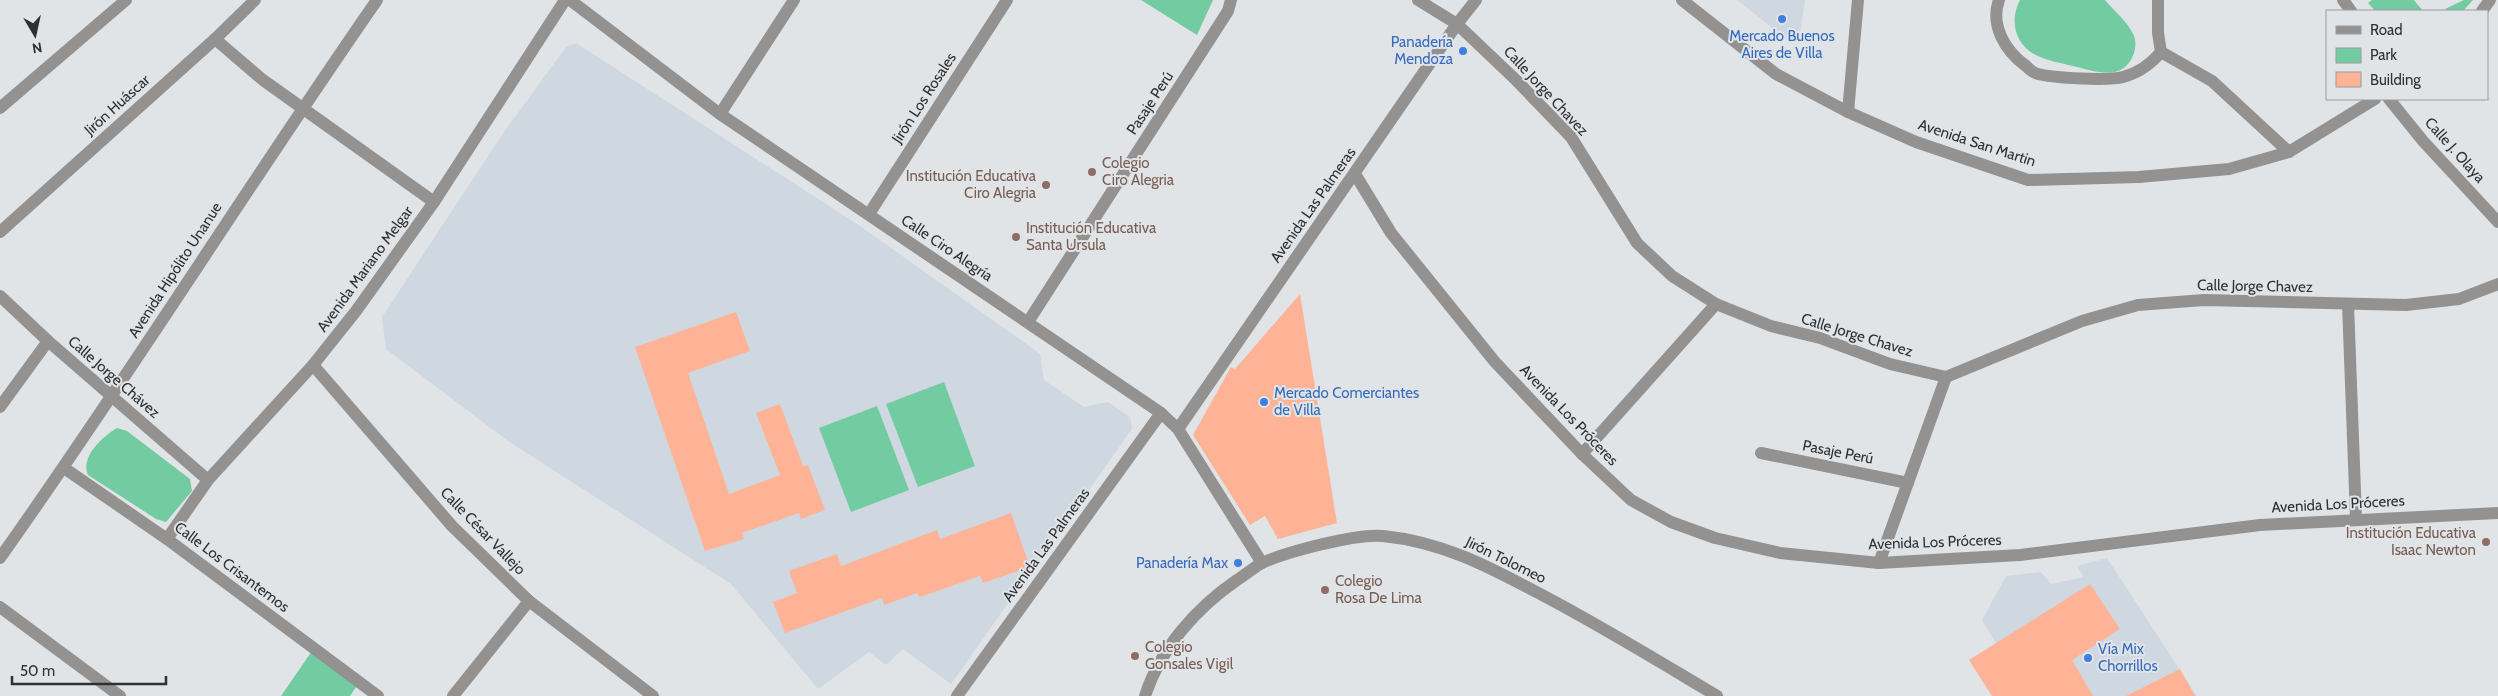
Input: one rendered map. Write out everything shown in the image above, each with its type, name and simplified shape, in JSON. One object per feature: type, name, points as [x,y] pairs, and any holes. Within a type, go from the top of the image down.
[{"type":"street","points":[[0,108],[126,0]]},
{"type":"street","name":"Jirón Huáscar","points":[[0,232],[216,39],[255,0]]},
{"type":"street","name":"Avenida Hipólito Unanue","points":[[0,558],[64,468],[302,108],[377,0]]},
{"type":"street","name":"Avenida Mariano Melgar","points":[[167,539],[208,480],[313,365],[356,311],[434,202],[566,0]]},
{"type":"street","name":"Calle Ciro Alegría","points":[[570,0],[720,114],[1161,413],[1178,429],[1262,563]]},
{"type":"street","points":[[720,114],[794,0]]},
{"type":"street","name":"Jirón Los Rosales","points":[[869,214],[1007,0]]},
{"type":"street","name":"Pasaje Perú","points":[[1028,322],[1230,6],[1236,0]]},
{"type":"street","name":"Calle Jorge Chavez","points":[[1418,0],[1457,24],[1516,80],[1571,137],[1637,243],[1672,276],[1716,304],[1772,326],[1820,338],[1890,364],[1946,377],[2082,321],[2138,305],[2204,300],[2406,305],[2459,299],[2498,284]]},
{"type":"street","name":"Avenida Las Palmeras","points":[[1178,429],[1457,24],[1476,0]]},
{"type":"street","name":"Avenida San Martin","points":[[1682,0],[1776,74],[1848,112],[1916,142],[2028,180],[2138,177],[2229,169],[2289,152],[2373,100]]},
{"type":"street","points":[[1848,112],[1858,0]]},
{"type":"street","points":[[1999,0],[1996,10],[2000,35],[2012,56],[2037,74],[2122,77],[2151,64],[2161,52],[2158,33],[2158,0]]},
{"type":"street","points":[[216,39],[263,80],[434,202]]},
{"type":"street","points":[[2161,52],[2212,81],[2289,152]]},
{"type":"street","name":"Calle J. Olaya","points":[[2390,100],[2423,141],[2498,222]]},
{"type":"street","name":"Avenida Los Próceres","points":[[1354,174],[1391,233],[1495,362],[1582,454],[1631,500],[1671,522],[1715,538],[1780,553],[1879,563],[2020,555],[2260,525],[2356,518],[2498,513]]},
{"type":"street","name":"Calle Jorge Chávez","points":[[0,296],[48,341],[208,480]]},
{"type":"street","points":[[1582,454],[1716,304]]},
{"type":"street","points":[[2348,304],[2356,518]]},
{"type":"street","points":[[0,407],[48,341]]},
{"type":"street","name":"Calle César Vallejo","points":[[313,365],[452,526],[529,601],[652,696]]},
{"type":"street","points":[[1879,563],[1946,377]]},
{"type":"street","name":"Avenida Las Palmeras","points":[[957,696],[1161,413]]},
{"type":"street","name":"Pasaje Perú","points":[[1761,454],[1908,483]]},
{"type":"street","name":"Calle Los Crisantemos","points":[[64,468],[167,539],[378,696]]},
{"type":"street","name":"Jirón Tolomeo","points":[[1145,696],[1150,682],[1179,632],[1215,595],[1262,563],[1319,544],[1380,536],[1430,544],[1478,561],[1597,624],[1717,696]]},
{"type":"street","points":[[453,696],[529,601]]},
{"type":"street","points":[[0,607],[120,696]]},
{"type":"shaded area","name":"Mercado Buenos Aires de Villa","points":[[1737,0],[1805,0],[1799,41],[1785,38]]},
{"type":"shaded area","points":[[576,43],[857,224],[1021,340],[1040,354],[1044,380],[1084,407],[1108,402],[1130,417],[1132,429],[951,684],[903,649],[886,665],[869,652],[818,689],[731,584],[508,441],[386,349],[382,317],[504,132],[566,47]]},
{"type":"shaded area","name":"Vía Mix Chorrillos","points":[[2107,558],[2197,696],[2027,696],[1982,620],[2006,576],[2041,572],[2051,584],[2084,577],[2077,566]]},
{"type":"green space","points":[[1141,0],[1213,0],[1197,35]]},
{"type":"green space","points":[[2020,0],[2105,0],[2132,31],[2135,47],[2132,58],[2120,70],[2104,73],[2054,62],[2036,55],[2023,45],[2016,31],[2015,16]]},
{"type":"green space","points":[[2372,0],[2414,0],[2422,10],[2374,10],[2368,3]]},
{"type":"green space","points":[[2464,0],[2473,0],[2464,10],[2445,9]]},
{"type":"green space","points":[[944,382],[975,466],[918,487],[886,404]]},
{"type":"green space","points":[[877,406],[909,490],[851,512],[819,428]]},
{"type":"green space","points":[[117,428],[127,431],[190,479],[192,491],[166,522],[156,519],[88,475],[87,461],[94,448]]},
{"type":"green space","points":[[314,648],[359,683],[350,696],[281,696]]},
{"type":"building","name":"Mercado Comerciantes de Villa","points":[[1300,294],[1337,523],[1278,539],[1265,516],[1250,525],[1193,435],[1231,367],[1235,369]]},
{"type":"building","points":[[736,312],[750,351],[688,373],[729,494],[780,475],[756,413],[780,404],[803,466],[808,465],[825,510],[801,519],[799,513],[742,533],[744,539],[705,551],[635,347]]},
{"type":"building","points":[[1011,513],[1030,567],[983,583],[980,576],[920,597],[917,593],[884,605],[882,598],[785,633],[773,602],[797,593],[789,571],[837,554],[841,566],[937,530],[940,539]]},
{"type":"building","points":[[2090,584],[2120,629],[2072,660],[2093,696],[1992,696],[1969,660]]},
{"type":"building","points":[[2180,669],[2195,696],[2126,696]]},
{"type":"place","name":"Mercado Buenos Aires de Villa","points":[[1782,19]]},
{"type":"place","name":"Panadería Mendoza","points":[[1463,51]]},
{"type":"place","name":"Colegio Ciro Alegria","points":[[1092,172]]},
{"type":"place","name":"Institución Educativa Ciro Alegria","points":[[1046,185]]},
{"type":"place","name":"Institución Educativa Santa Ursula","points":[[1016,237]]},
{"type":"place","name":"Mercado Comerciantes de Villa","points":[[1264,402]]},
{"type":"place","name":"Institución Educativa Isaac Newton","points":[[2486,542]]},
{"type":"place","name":"Panadería Max","points":[[1238,563]]},
{"type":"place","name":"Colegio Rosa De Lima","points":[[1325,590]]},
{"type":"place","name":"Colegio Gonsales Vigil","points":[[1135,656]]},
{"type":"place","name":"Vía Mix Chorrillos","points":[[2088,658]]}]
